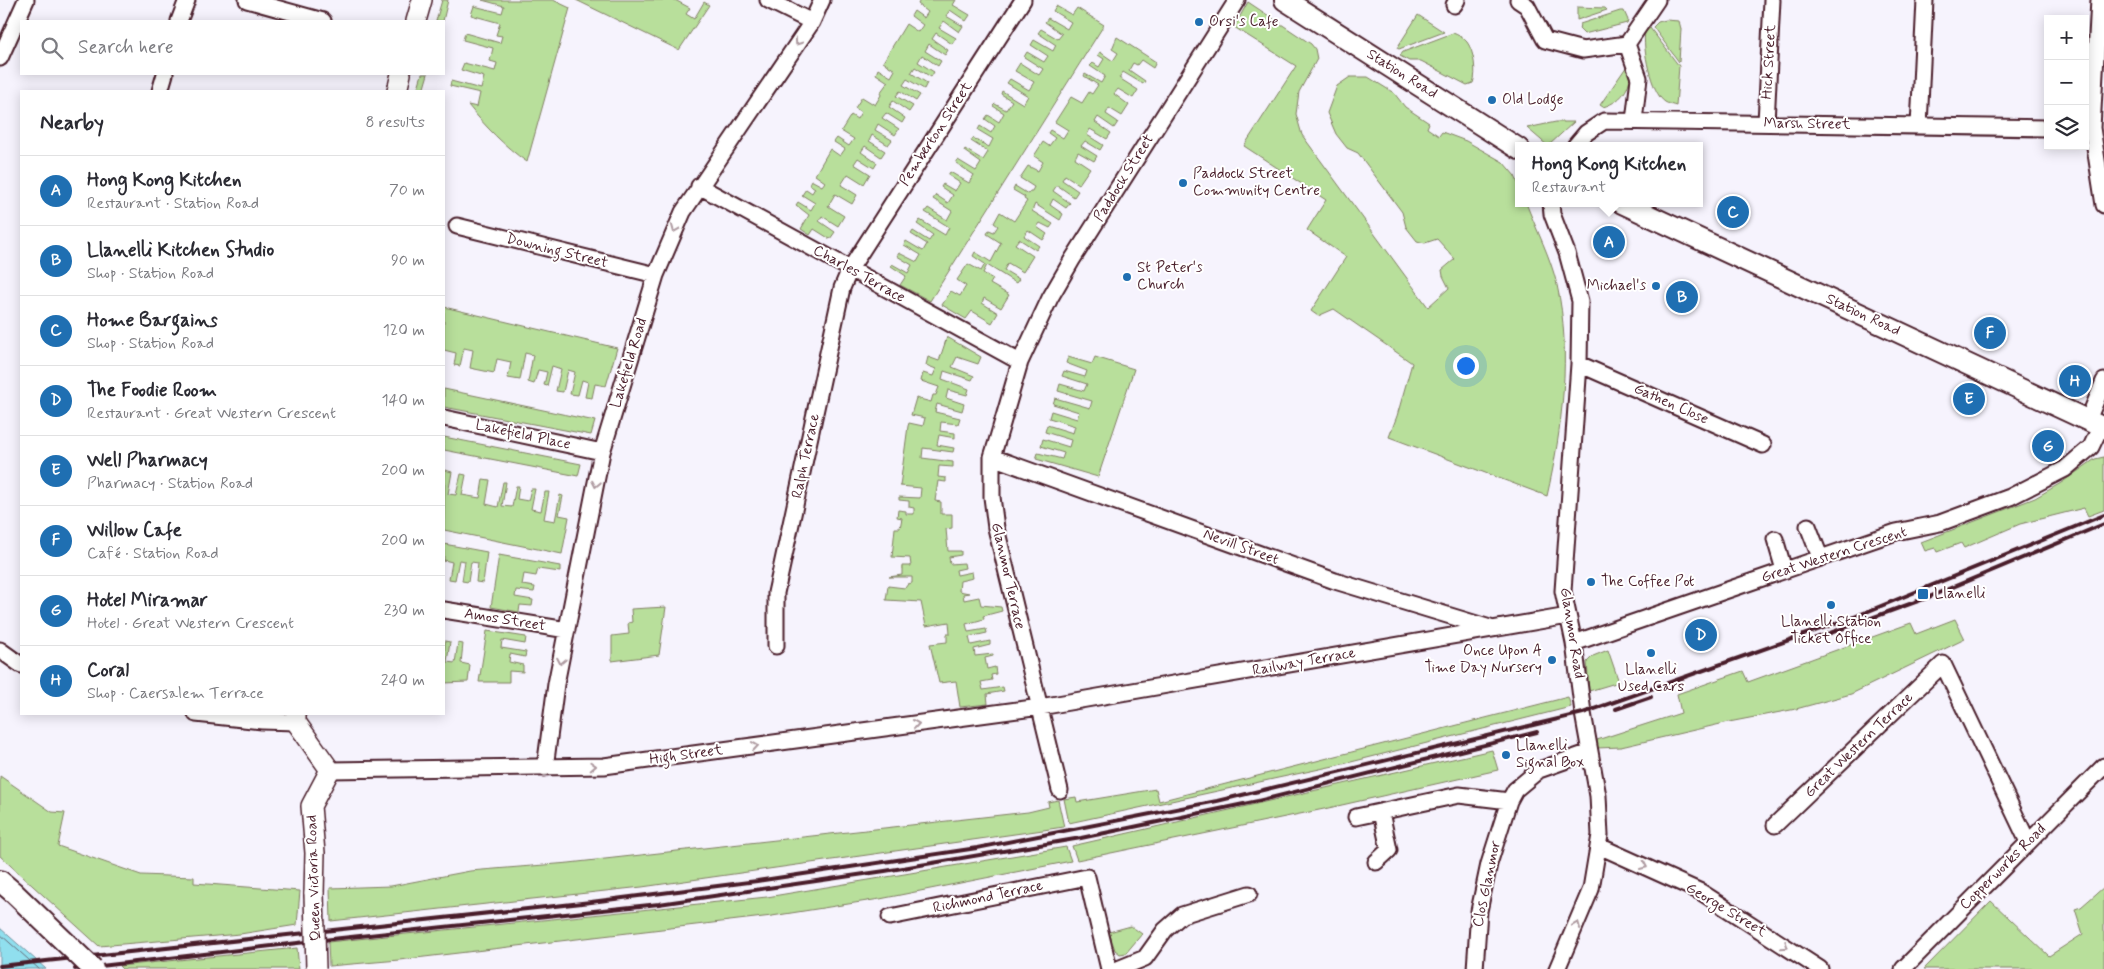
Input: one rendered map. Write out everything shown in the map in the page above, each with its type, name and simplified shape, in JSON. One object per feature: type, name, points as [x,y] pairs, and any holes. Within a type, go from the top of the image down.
[{"type":"main road","name":"Station Road","points":[[1285,0],[1515,146]]},
{"type":"main road","name":"Station Road","points":[[1631,207],[2098,425]]},
{"type":"main road","points":[[6,887],[94,969]]},
{"type":"street","points":[[0,58],[26,0]]},
{"type":"street","points":[[247,0],[319,20]]},
{"type":"street","points":[[416,20],[422,0]]},
{"type":"street","points":[[768,0],[812,22]]},
{"type":"street","name":"Lakefield Road","points":[[545,768],[556,684],[602,452],[656,275],[683,212],[698,186],[812,22],[822,0]]},
{"type":"street","name":"Pemberton Street","points":[[850,269],[1023,0]]},
{"type":"street","name":"Paddock Street","points":[[1020,362],[1050,298],[1072,260],[1237,0]]},
{"type":"street","points":[[1518,0],[1527,6],[1545,40],[1583,50],[1627,44],[1657,0]]},
{"type":"street","name":"Hick Street","points":[[1766,123],[1772,0]]},
{"type":"street","points":[[1919,126],[1925,0]]},
{"type":"street","points":[[2099,0],[2094,129],[2104,205]]},
{"type":"street","points":[[1627,44],[1639,78],[1634,121]]},
{"type":"street","points":[[160,90],[165,75]]},
{"type":"street","points":[[397,90],[401,75]]},
{"type":"street","name":"Marsh Street","points":[[1578,142],[1586,132],[1604,121],[2044,128]]},
{"type":"street","name":"Charles Terrace","points":[[698,186],[1020,362]]},
{"type":"street","name":"Glanmor Road","points":[[1551,207],[1552,214],[1567,253],[1580,301],[1579,364],[1563,583],[1598,796],[1599,846],[1591,889],[1557,969]]},
{"type":"street","name":"Downing Street","points":[[456,226],[656,275]]},
{"type":"street","name":"Ralph Terrace","points":[[776,646],[776,593],[842,288],[850,269]]},
{"type":"street","name":"Glanmor Terrace","points":[[1020,362],[992,457],[992,496],[996,528],[1060,790]]},
{"type":"street","name":"Gathen Close","points":[[1579,364],[1763,445]]},
{"type":"street","name":"Great Western Crescent","points":[[1574,643],[1820,557],[1896,532],[1940,523],[2010,498],[2065,470],[2091,447],[2098,425],[2104,381]]},
{"type":"street","name":"Lakefield Place","points":[[445,418],[602,452]]},
{"type":"street","name":"Nevill Street","points":[[992,457],[1335,581],[1493,629]]},
{"type":"street","points":[[1808,526],[1820,557]]},
{"type":"street","points":[[1775,539],[1784,570]]},
{"type":"street","name":"Amos Street","points":[[445,610],[567,630]]},
{"type":"street","name":"Railway Terrace","points":[[1040,707],[1568,616]]},
{"type":"street","points":[[0,650],[20,664]]},
{"type":"street","name":"Great Western Terrace","points":[[1775,826],[1943,664],[2028,842]]},
{"type":"street","name":"High Street","points":[[330,770],[604,766],[1040,707]]},
{"type":"street","points":[[205,715],[262,721],[296,718],[330,770]]},
{"type":"street","name":"Clos Glanmor","points":[[1475,969],[1479,911],[1489,864],[1508,801],[1515,790],[1539,770],[1590,752]]},
{"type":"street","name":"Copperworks Road","points":[[1903,969],[2104,766]]},
{"type":"street","name":"Queen Victoria Road","points":[[316,969],[315,853],[311,806],[330,770]]},
{"type":"street","points":[[1356,817],[1459,795],[1508,801]]},
{"type":"street","points":[[1376,862],[1389,850],[1381,812]]},
{"type":"street","name":"George Street","points":[[1599,846],[1701,892],[1820,969]]},
{"type":"street","name":"Richmond Terrace","points":[[890,917],[1086,877],[1109,969]]},
{"type":"street","points":[[1118,969],[1145,958],[1165,930],[1182,915],[1249,894]]},
{"type":"green space","points":[[442,0],[448,0],[443,20],[436,20]]},
{"type":"green space","points":[[482,0],[553,0],[570,8],[527,162],[495,135],[468,105],[477,107],[480,93],[450,86],[451,81],[481,89],[484,77],[461,70],[464,63],[495,71],[497,63],[490,61],[493,48],[463,40],[465,33],[500,43],[502,36],[496,35],[500,23],[471,15],[474,6],[502,13],[504,6]]},
{"type":"green space","points":[[576,0],[675,0],[690,8],[686,14],[694,19],[704,2],[709,5],[679,50]]},
{"type":"green space","points":[[920,0],[956,0],[953,5],[970,15],[966,21],[950,10],[946,16],[963,26],[959,32],[944,21],[939,28],[956,38],[952,44],[936,33],[932,39],[948,50],[945,55],[929,44],[925,51],[941,61],[938,66],[922,55],[918,62],[934,72],[931,77],[915,67],[911,73],[927,83],[924,89],[907,79],[903,85],[920,95],[916,101],[900,91],[896,96],[913,106],[909,112],[893,101],[889,107],[905,118],[902,123],[886,113],[882,118],[899,129],[895,135],[878,124],[875,130],[892,140],[888,145],[872,135],[869,141],[885,151],[881,157],[865,146],[861,152],[877,163],[874,168],[858,158],[854,164],[870,174],[864,184],[848,174],[841,185],[857,195],[852,204],[835,194],[828,206],[844,216],[838,226],[822,216],[819,221],[835,232],[830,239],[814,229],[810,235],[801,229],[809,215],[796,205],[798,202],[811,210],[815,203],[802,195],[806,189],[812,193],[815,188],[809,184],[811,180],[822,186],[825,182],[815,175],[830,149],[840,156],[845,149],[834,142],[837,138],[849,146],[854,139],[841,131],[851,115],[857,119],[861,112],[855,108],[862,97],[875,105],[881,95],[880,93],[888,82],[876,74],[878,69],[891,77],[895,70],[883,62],[906,24],[918,32],[923,25],[911,16],[914,11],[924,18],[928,12],[918,4]]},
{"type":"green space","points":[[1248,2],[1311,44],[1315,49],[1317,59],[1299,92],[1296,114],[1302,135],[1428,307],[1449,288],[1442,270],[1455,259],[1437,239],[1425,243],[1417,241],[1406,227],[1402,212],[1358,153],[1347,148],[1336,134],[1327,113],[1337,86],[1350,77],[1368,77],[1394,93],[1405,107],[1429,123],[1427,128],[1439,136],[1442,132],[1466,141],[1503,162],[1515,176],[1515,207],[1528,207],[1551,264],[1557,285],[1564,337],[1561,418],[1547,496],[1389,437],[1412,363],[1334,309],[1318,316],[1311,311],[1346,257],[1307,230],[1326,200],[1244,146],[1296,66],[1234,27]]},
{"type":"green space","points":[[1056,6],[1072,15],[1077,8],[1104,25],[930,301],[900,285],[906,276],[891,266],[892,264],[908,273],[912,265],[897,256],[899,253],[917,262],[921,255],[904,245],[906,241],[923,251],[927,244],[911,234],[913,231],[929,241],[933,235],[917,224],[920,220],[945,235],[949,227],[925,212],[928,208],[947,220],[952,211],[933,199],[936,195],[948,203],[953,195],[941,187],[943,184],[955,191],[960,183],[948,175],[950,172],[969,183],[974,175],[956,163],[958,160],[976,171],[981,163],[964,151],[965,149],[983,160],[988,152],[971,141],[973,138],[989,147],[993,139],[978,130],[980,126],[991,133],[995,126],[985,119],[988,115],[999,122],[1004,113],[993,106],[995,104],[1006,110],[1012,101],[1001,94],[1002,91],[1023,104],[1028,96],[1007,83],[1010,79],[1029,90],[1034,82],[1015,71],[1020,63],[1039,75],[1043,69],[1024,57],[1027,52],[1044,62],[1048,56],[1031,45],[1034,40],[1053,51],[1056,45],[1038,33],[1041,29],[1058,39],[1062,34],[1045,22],[1048,18],[1067,29],[1071,22],[1053,11]]},
{"type":"green space","points":[[1577,7],[1605,8],[1607,10],[1577,20]]},
{"type":"green space","points":[[1624,11],[1628,20],[1627,23],[1584,34],[1579,29],[1580,24]]},
{"type":"green space","points":[[1418,15],[1444,32],[1399,49],[1397,48]]},
{"type":"green space","points":[[1666,20],[1679,21],[1681,29],[1679,62],[1653,27],[1658,22]]},
{"type":"green space","points":[[1650,28],[1679,66],[1676,106],[1666,103],[1660,97],[1652,80],[1646,58],[1644,39],[1645,32]]},
{"type":"green space","points":[[1453,33],[1466,41],[1473,56],[1475,68],[1473,83],[1467,85],[1421,61],[1409,61],[1400,56],[1403,52]]},
{"type":"green space","points":[[1117,37],[1156,62],[1153,68],[1141,60],[1137,65],[1133,63],[1129,70],[1145,81],[1143,84],[1123,72],[1119,78],[1138,90],[1133,98],[1118,89],[1114,94],[1129,105],[1122,116],[1109,108],[1106,114],[1118,122],[1114,128],[1098,117],[1095,122],[1111,133],[1107,139],[1090,129],[1087,135],[1103,145],[1100,150],[1085,141],[1081,146],[1097,156],[1094,161],[1078,152],[1075,158],[1090,168],[1079,184],[1065,175],[1062,180],[1078,191],[1074,197],[1057,185],[1053,191],[1070,203],[1066,208],[1053,199],[1050,205],[1063,214],[1060,220],[1035,204],[1032,211],[1053,224],[1050,228],[1040,223],[1037,227],[1047,234],[1043,240],[1028,230],[1024,236],[1039,246],[1036,250],[1019,239],[1015,244],[1033,256],[1023,272],[1008,263],[1004,270],[1019,279],[1016,283],[987,265],[983,273],[993,279],[990,284],[1009,295],[1001,308],[984,298],[982,303],[998,313],[992,323],[972,311],[966,319],[942,305],[951,291],[960,296],[966,286],[957,280],[968,264],[981,271],[985,264],[973,256],[975,252],[991,262],[1001,243],[987,234],[989,230],[994,232],[998,226],[994,223],[1000,212],[1014,221],[1027,201],[1024,199],[1025,197],[1013,190],[1015,186],[1028,194],[1032,191],[1034,187],[1020,178],[1028,166],[1038,171],[1043,162],[1034,156],[1043,142],[1049,146],[1055,138],[1048,133],[1050,130],[1063,138],[1068,130],[1055,122],[1071,97],[1082,103],[1089,92],[1092,94],[1098,85],[1084,76],[1085,74],[1101,83],[1105,76],[1090,66],[1093,63],[1099,67],[1104,59],[1098,55],[1100,52],[1113,61],[1118,53],[1112,49]]},
{"type":"green space","points":[[1629,63],[1630,77],[1626,90],[1617,100],[1603,107],[1600,105]]},
{"type":"green space","points":[[422,75],[428,75],[423,90],[417,90]]},
{"type":"green space","points":[[1556,122],[1574,122],[1552,142],[1543,142],[1527,128]]},
{"type":"green space","points":[[445,307],[617,348],[606,386],[595,384],[592,398],[585,397],[588,382],[582,380],[578,395],[570,394],[575,372],[568,370],[563,392],[556,391],[561,369],[552,366],[547,386],[544,385],[547,372],[538,370],[534,384],[528,382],[533,355],[525,353],[520,380],[508,378],[511,362],[497,359],[494,373],[470,368],[473,350],[464,348],[460,366],[454,365],[456,353],[445,350]]},
{"type":"green space","points":[[947,337],[981,357],[978,364],[957,357],[952,367],[974,376],[972,380],[944,371],[942,379],[969,389],[967,395],[948,390],[946,398],[964,404],[962,411],[937,404],[935,412],[960,418],[958,424],[941,422],[940,431],[955,433],[955,438],[939,435],[937,445],[954,448],[953,452],[923,448],[922,458],[953,462],[953,467],[939,466],[938,477],[946,478],[946,482],[938,481],[935,501],[941,502],[941,514],[952,514],[952,528],[946,529],[948,551],[961,551],[961,555],[949,557],[950,564],[964,563],[965,568],[956,570],[957,575],[972,572],[973,578],[960,581],[959,591],[969,593],[963,594],[964,600],[979,597],[981,605],[1001,607],[1002,611],[983,616],[984,619],[966,624],[968,632],[986,629],[987,633],[969,637],[971,645],[990,641],[990,645],[974,649],[975,656],[993,654],[993,656],[985,658],[987,669],[995,667],[996,674],[991,675],[992,680],[981,682],[983,690],[1003,687],[1004,691],[987,694],[988,704],[960,707],[956,681],[939,683],[930,644],[947,642],[947,634],[950,634],[949,622],[926,626],[921,602],[886,600],[888,586],[905,588],[908,584],[912,583],[912,577],[889,577],[902,575],[902,566],[911,566],[910,558],[892,557],[895,528],[900,528],[902,518],[897,517],[898,510],[906,511],[906,514],[914,514],[914,508],[909,507],[909,501],[899,500],[899,497],[920,498],[921,488],[900,486],[908,426],[909,423],[923,426],[925,418],[911,415],[916,398],[931,402],[933,395],[936,395],[939,387],[921,381],[923,373],[933,376],[936,369],[926,365],[928,357],[939,361]]},
{"type":"green space","points":[[1068,357],[1092,364],[1095,357],[1134,369],[1098,477],[1036,459],[1038,453],[1062,459],[1064,453],[1041,446],[1043,439],[1069,447],[1071,440],[1045,432],[1047,425],[1073,433],[1075,426],[1049,418],[1051,411],[1077,419],[1079,412],[1053,404],[1055,398],[1090,408],[1092,401],[1058,391],[1060,384],[1084,391],[1087,384],[1062,376],[1064,371],[1085,377],[1087,371],[1066,363]]},
{"type":"green space","points":[[445,389],[595,421],[591,435],[445,407]]},
{"type":"green space","points":[[445,437],[581,464],[578,476],[445,450]]},
{"type":"green space","points":[[2104,457],[2104,510],[2088,516],[2084,508],[2020,524],[1964,548],[1961,543],[1937,552],[1935,548],[1925,551],[1921,542],[2035,498],[2061,483],[2095,459]]},
{"type":"green space","points":[[445,470],[452,472],[448,494],[456,495],[461,474],[466,475],[462,495],[480,498],[483,479],[490,480],[486,504],[498,507],[503,482],[506,482],[502,506],[512,507],[516,486],[519,486],[517,499],[528,501],[531,489],[535,489],[531,509],[541,511],[545,492],[549,492],[544,519],[555,521],[560,495],[563,496],[559,515],[569,517],[562,554],[445,530]]},
{"type":"green space","points":[[445,544],[487,552],[483,583],[476,582],[478,563],[471,562],[468,582],[462,581],[465,561],[459,560],[455,580],[449,579],[452,562],[445,560]]},
{"type":"green space","points":[[499,555],[560,566],[560,572],[538,569],[536,576],[524,574],[522,585],[535,587],[534,592],[516,590],[515,597],[533,600],[532,606],[520,605],[519,612],[491,607]]},
{"type":"green space","points":[[666,607],[659,655],[612,661],[612,636],[629,634],[628,623],[632,622],[631,609]]},
{"type":"green space","points":[[1955,619],[1965,639],[1851,694],[1796,709],[1729,722],[1621,747],[1597,748],[1597,740],[1681,713],[1677,694],[1743,671],[1748,682],[1911,623],[1916,634]]},
{"type":"green space","points":[[487,631],[526,637],[525,644],[502,640],[501,648],[526,652],[525,657],[510,654],[509,662],[523,665],[523,672],[509,671],[509,682],[479,682]]},
{"type":"green space","points":[[445,641],[450,642],[447,662],[455,663],[458,643],[463,644],[461,663],[470,665],[468,682],[445,683]]},
{"type":"green space","points":[[1608,650],[1619,682],[1589,691],[1587,662],[1593,656]]},
{"type":"green space","points":[[1568,697],[1571,707],[1343,764],[1069,823],[1064,799],[1076,797],[1077,802],[1156,789],[1159,801]]},
{"type":"green space","points":[[1492,750],[1498,770],[1324,809],[1077,860],[1072,846]]},
{"type":"green space","points":[[0,776],[52,812],[65,813],[58,846],[141,875],[194,877],[194,883],[300,891],[297,925],[240,934],[99,946],[0,856]]},
{"type":"green space","points":[[1058,800],[1064,827],[642,887],[331,921],[330,888],[391,886],[470,871],[569,863],[1028,812],[1049,807],[1048,802]]},
{"type":"green space","points":[[1066,847],[1071,861],[880,899],[772,916],[399,960],[329,966],[328,942],[767,897]]},
{"type":"green space","points":[[2104,887],[2104,969],[1924,969],[1991,901],[2049,956],[2083,934],[2075,909],[2081,907]]},
{"type":"green space","points":[[1131,926],[1142,934],[1126,953],[1120,954],[1115,950],[1109,932]]},
{"type":"green space","points":[[297,948],[299,969],[122,969],[119,966]]},
{"type":"water","points":[[0,928],[46,969],[0,969]]},
{"type":"railway","points":[[0,966],[591,902],[757,881],[977,848],[1217,801],[1583,713],[1854,617],[2104,515]]},
{"type":"railway","points":[[1811,640],[1929,597],[2104,524]]},
{"type":"railway","points":[[1616,709],[1651,697]]},
{"type":"railway","points":[[75,969],[659,904],[885,871],[1081,838],[1258,801],[1537,732]]},
{"type":"place","name":"Orsi's Cafe","points":[[1199,22]]},
{"type":"place","name":"Old Lodge","points":[[1492,100]]},
{"type":"place","name":"Paddock Street Community Centre","points":[[1183,183]]},
{"type":"place","name":"Home Bargains","points":[[1733,212]]},
{"type":"place","name":"Hong Kong Kitchen","points":[[1609,242]]},
{"type":"place","name":"St Peter's Church","points":[[1127,277]]},
{"type":"place","name":"Michael's","points":[[1656,286]]},
{"type":"place","name":"Llanelli Kitchen Studio","points":[[1682,297]]},
{"type":"place","name":"Willow Cafe","points":[[1990,333]]},
{"type":"place","name":"Coral","points":[[2075,381]]},
{"type":"place","name":"Well Pharmacy","points":[[1969,399]]},
{"type":"place","name":"Hotel Miramar","points":[[2048,446]]},
{"type":"place","name":"The Coffee Pot","points":[[1591,582]]},
{"type":"place","name":"Llanelli","points":[[1923,594]]},
{"type":"place","name":"Llanelli Station Ticket Office","points":[[1831,605]]},
{"type":"place","name":"The Foodie Room","points":[[1701,635]]},
{"type":"place","name":"Llanelli Used Cars","points":[[1651,653]]},
{"type":"place","name":"Once Upon A Time Day Nursery","points":[[1552,660]]},
{"type":"place","name":"Llanelli Signal Box","points":[[1506,755]]}]
